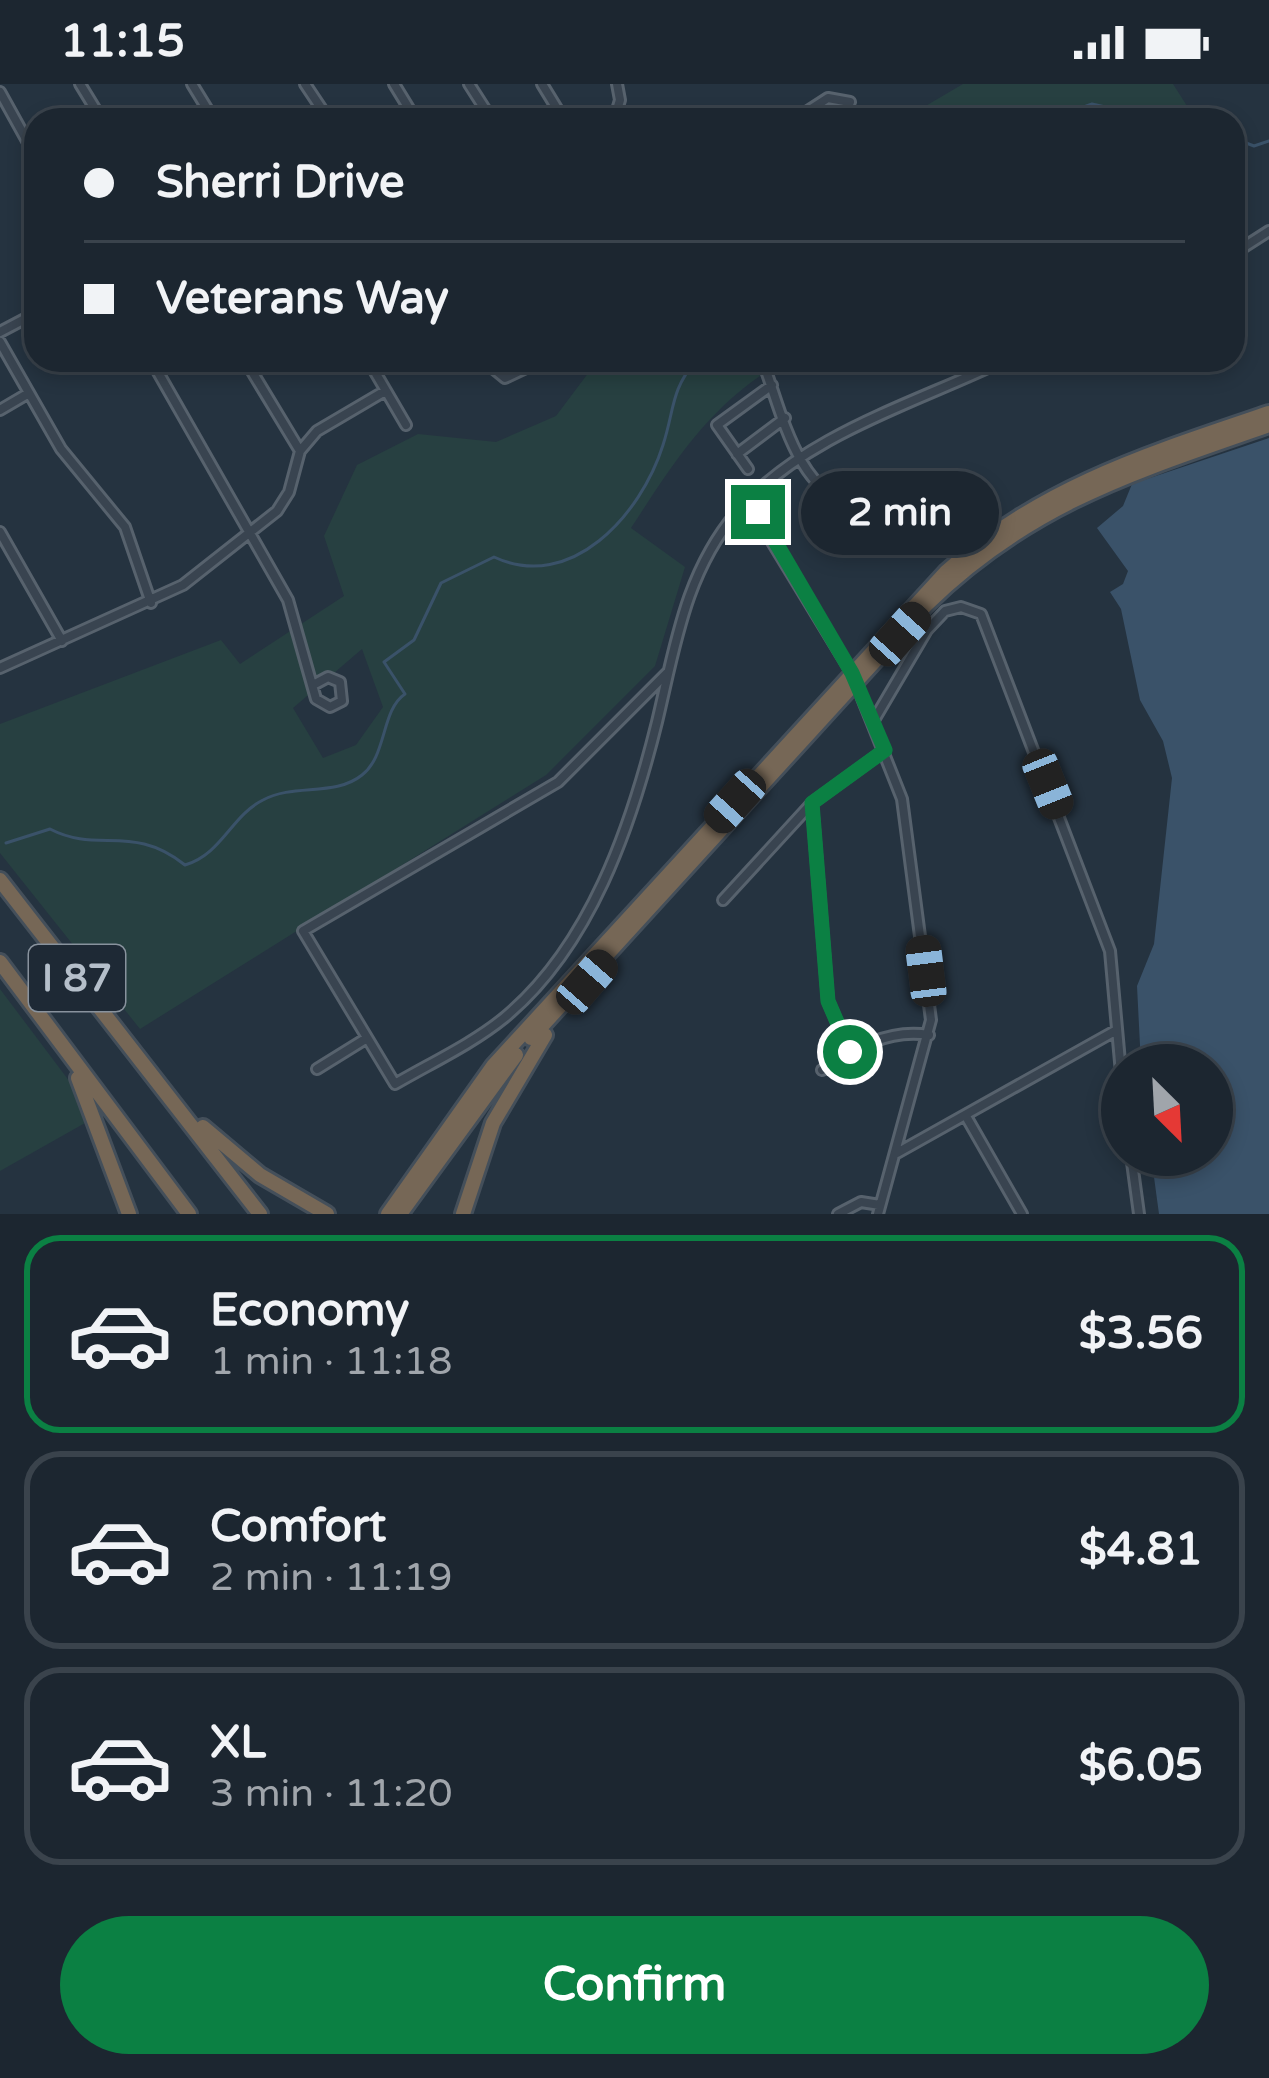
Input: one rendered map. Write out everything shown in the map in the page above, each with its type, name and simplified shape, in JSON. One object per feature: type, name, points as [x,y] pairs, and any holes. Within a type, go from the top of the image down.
[{"type":"highway","points":[[463,1214],[501,1105],[538,1044],[587,982],[956,563],[1028,509],[1125,462],[1269,412]]},
{"type":"highway","points":[[391,1211],[493,1066],[854,678],[952,580],[1011,532],[1093,487],[1269,424]]},
{"type":"highway","name":"I 87","points":[[0,880],[260,1214]]},
{"type":"highway","name":"I 87","points":[[0,962],[189,1214]]},
{"type":"highway","points":[[391,1211],[509,1062],[587,982]]},
{"type":"highway","points":[[46,1021],[86,1091],[128,1214]]},
{"type":"highway","points":[[154,1075],[223,1148],[327,1214]]},
{"type":"street","points":[[0,92],[24,135]]},
{"type":"street","points":[[813,108],[829,98],[850,102]]},
{"type":"street","points":[[0,342],[62,448],[124,527],[151,603]]},
{"type":"street","points":[[158,372],[288,600],[307,662],[313,681],[320,703],[330,707],[342,701],[340,682],[328,677],[313,681]]},
{"type":"street","points":[[252,372],[299,451]]},
{"type":"street","points":[[375,372],[406,424]]},
{"type":"street","points":[[767,372],[800,457],[813,479],[836,499],[923,512],[955,527]]},
{"type":"street","points":[[668,673],[557,782],[303,931],[394,1084],[505,1018],[565,951],[617,845],[642,776],[696,575],[747,501],[800,457],[980,372]]},
{"type":"street","points":[[748,469],[717,425],[772,385]]},
{"type":"street","points":[[0,668],[183,585],[283,504],[299,451],[339,415],[385,391]]},
{"type":"street","points":[[0,410],[29,393]]},
{"type":"street","points":[[737,454],[785,418]]},
{"type":"street","points":[[747,501],[854,678],[885,750],[911,845],[930,999],[929,1035],[879,1209],[861,1202],[838,1214]]},
{"type":"street","points":[[0,532],[62,641]]},
{"type":"street","points":[[873,721],[937,618],[961,607],[981,614],[1066,828],[1112,963],[1117,1044]]},
{"type":"street","points":[[723,900],[812,803],[885,750]]},
{"type":"street","points":[[812,803],[828,1001],[850,1052]]},
{"type":"street","points":[[896,1154],[1115,1031]]},
{"type":"street","points":[[822,1070],[850,1052],[902,1033],[929,1035]]},
{"type":"street","points":[[317,1069],[367,1038]]},
{"type":"street","points":[[967,1118],[1022,1214]]},
{"type":"street","points":[[1134,1176],[1139,1214]]},
{"type":"green space","points":[[963,84],[1173,84],[1188,108],[922,108]]},
{"type":"green space","points":[[589,372],[758,372],[760,376],[704,426],[631,528],[685,567],[655,666],[546,775],[140,1029],[0,853],[0,724],[221,640],[240,664],[344,596],[324,536],[357,465],[418,434],[496,442],[556,416]],"holes":[[[362,649],[383,707],[356,745],[323,758],[293,708]]]},
{"type":"green space","points":[[0,989],[73,1086],[85,1123],[0,1171]]},
{"type":"water","points":[[1269,438],[1269,1214],[1159,1214],[1154,1176],[1233,1176],[1233,1044],[1140,1044],[1137,986],[1154,944],[1172,778],[1163,741],[1140,700],[1121,609],[1110,592],[1123,584],[1128,571],[1097,528],[1123,506],[1132,484]]},
{"type":"waterway","points":[[1081,108],[1092,104],[1110,108]]},
{"type":"waterway","points":[[1245,143],[1254,146],[1269,141]]},
{"type":"waterway","points":[[6,843],[50,829],[84,839],[149,845],[185,865],[218,844],[263,800],[340,786],[362,775],[376,757],[392,711],[405,694],[384,662],[414,640],[441,583],[494,557],[522,565],[550,565],[599,541],[620,521],[653,471],[677,391],[687,372]]},
{"type":"route","points":[[758,512],[852,673],[885,750],[812,803],[828,1001],[850,1052]]}]
